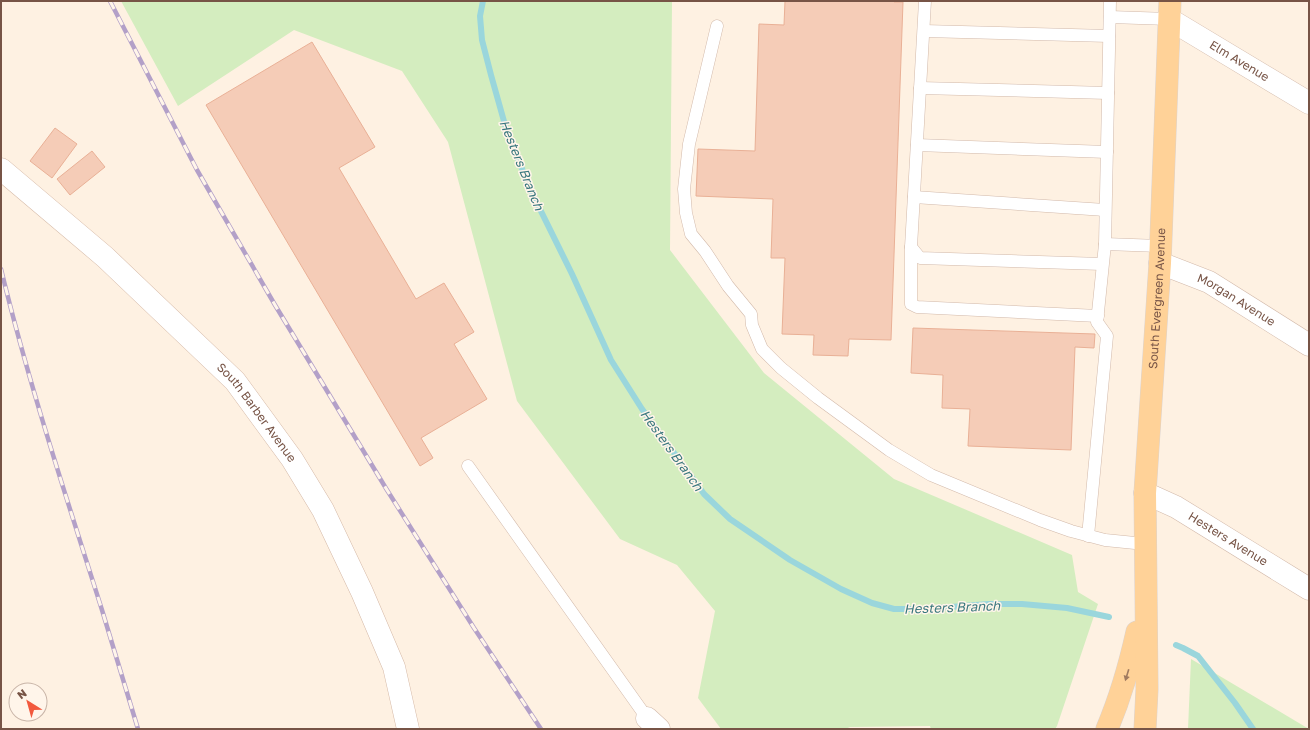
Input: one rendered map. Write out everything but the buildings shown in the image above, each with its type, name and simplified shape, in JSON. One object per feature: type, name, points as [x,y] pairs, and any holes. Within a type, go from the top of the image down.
[{"type":"main road","name":"South Evergreen Avenue","points":[[1144,729],[1147,689],[1145,493],[1160,255],[1169,10]]},
{"type":"main road","name":"South Evergreen Avenue","points":[[1107,729],[1129,668],[1145,596]]},
{"type":"street","name":"Elm Avenue","points":[[1169,10],[1309,103]]},
{"type":"street","name":"South Barber Avenue","points":[[1,169],[105,257],[235,381],[292,459],[323,510],[362,592],[394,667],[408,729]]},
{"type":"street","name":"Morgan Avenue","points":[[1160,255],[1209,282],[1309,345]]},
{"type":"street","name":"Hesters Avenue","points":[[1145,493],[1176,507],[1309,589]]},
{"type":"lane","points":[[925,1],[911,246],[911,304],[917,307],[1098,316]]},
{"type":"lane","points":[[1088,536],[1107,336],[1097,322],[1105,244],[1110,1]]},
{"type":"lane","points":[[1110,17],[1169,10]]},
{"type":"lane","points":[[717,26],[689,144],[684,189],[686,213],[691,234],[705,250],[728,286],[750,314],[752,325],[762,349],[782,368],[824,402],[889,450],[930,475],[1040,520],[1088,536],[1105,540],[1145,544]]},
{"type":"lane","points":[[924,31],[1110,36]]},
{"type":"lane","points":[[920,88],[1108,93]]},
{"type":"lane","points":[[917,145],[1107,152]]},
{"type":"lane","points":[[914,197],[1105,210]]},
{"type":"lane","points":[[1105,244],[1160,255]]},
{"type":"lane","points":[[911,246],[920,258],[1102,264]]},
{"type":"lane","points":[[468,466],[653,724]]},
{"type":"green space","points":[[121,1],[672,1],[670,250],[764,373],[894,479],[1072,555],[1078,592],[1098,604],[1055,729],[931,729],[930,726],[850,727],[845,729],[721,729],[698,698],[715,611],[677,565],[620,539],[517,401],[448,142],[402,71],[294,30],[178,106]]},
{"type":"green space","points":[[1191,659],[1309,729],[1188,729]]},
{"type":"waterway","name":"Hesters Branch","points":[[483,1],[480,16],[482,40],[507,132],[531,191],[572,274],[611,360],[642,409],[704,494],[730,519],[790,560],[841,589],[872,603],[894,609],[926,609],[988,604],[1022,604],[1067,608],[1109,617]]},
{"type":"waterway","name":"Hesters Branch","points":[[1176,645],[1198,656],[1235,703],[1253,729]]},
{"type":"railway","points":[[110,1],[197,170],[275,305],[387,490],[474,628],[541,729]]},
{"type":"railway","points":[[1,269],[36,398],[138,729]]}]
